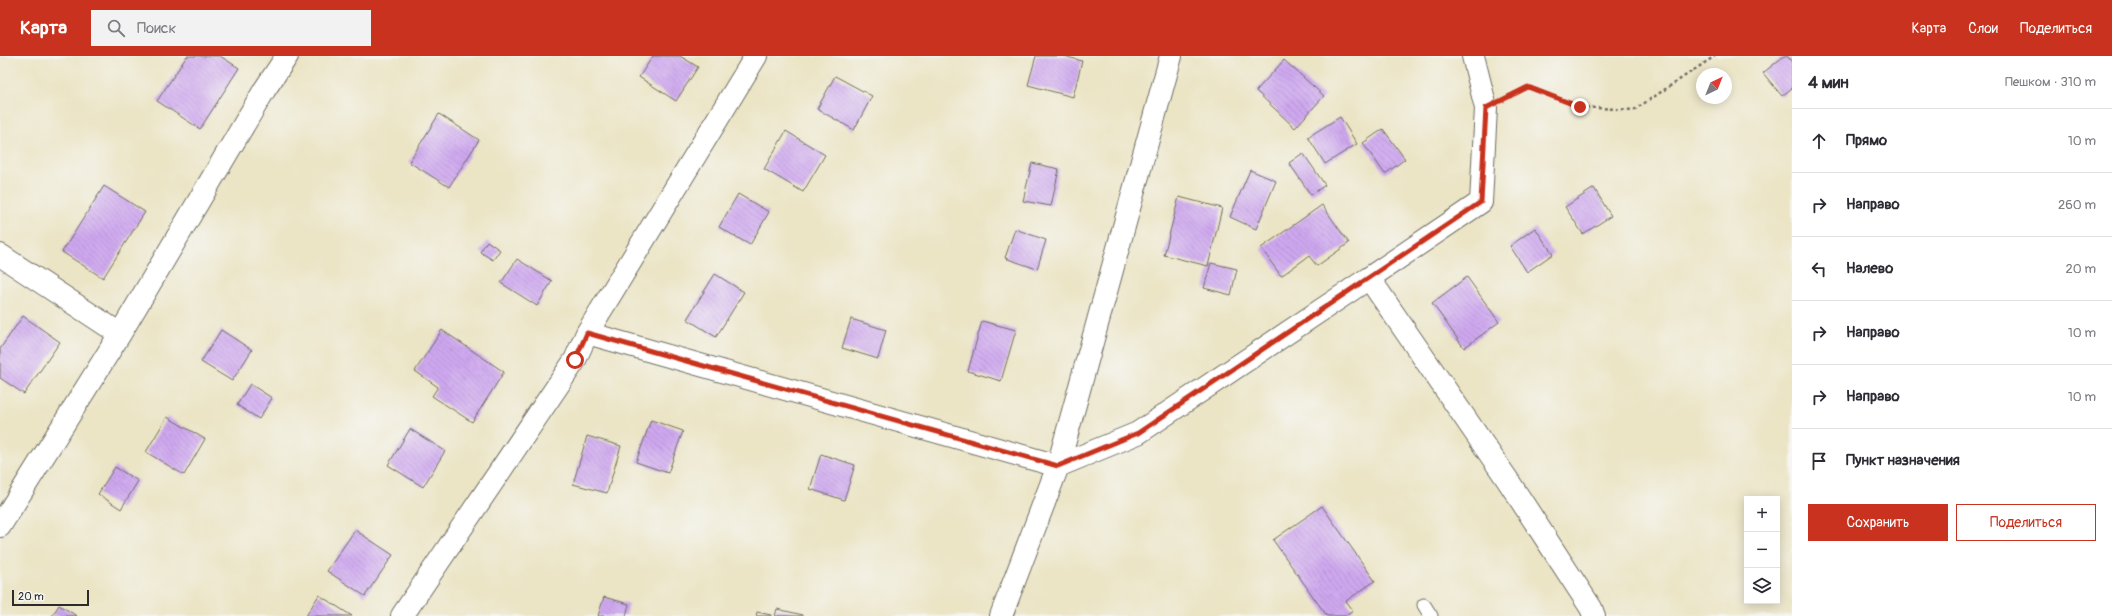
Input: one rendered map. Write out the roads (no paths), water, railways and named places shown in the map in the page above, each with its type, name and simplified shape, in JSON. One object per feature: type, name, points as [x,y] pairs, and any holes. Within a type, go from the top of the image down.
[{"type":"street","points":[[0,526],[120,334],[265,89],[287,56]]},
{"type":"street","points":[[402,616],[575,360],[587,333],[756,56]]},
{"type":"street","points":[[1002,616],[1058,466],[1171,56]]},
{"type":"street","points":[[587,333],[1058,466],[1138,433],[1481,202],[1486,108],[1473,56]]},
{"type":"street","points":[[0,255],[120,334]]},
{"type":"street","points":[[1368,278],[1507,479],[1591,608],[1594,616]]},
{"type":"lane","points":[[1424,605],[1431,616]]}]
